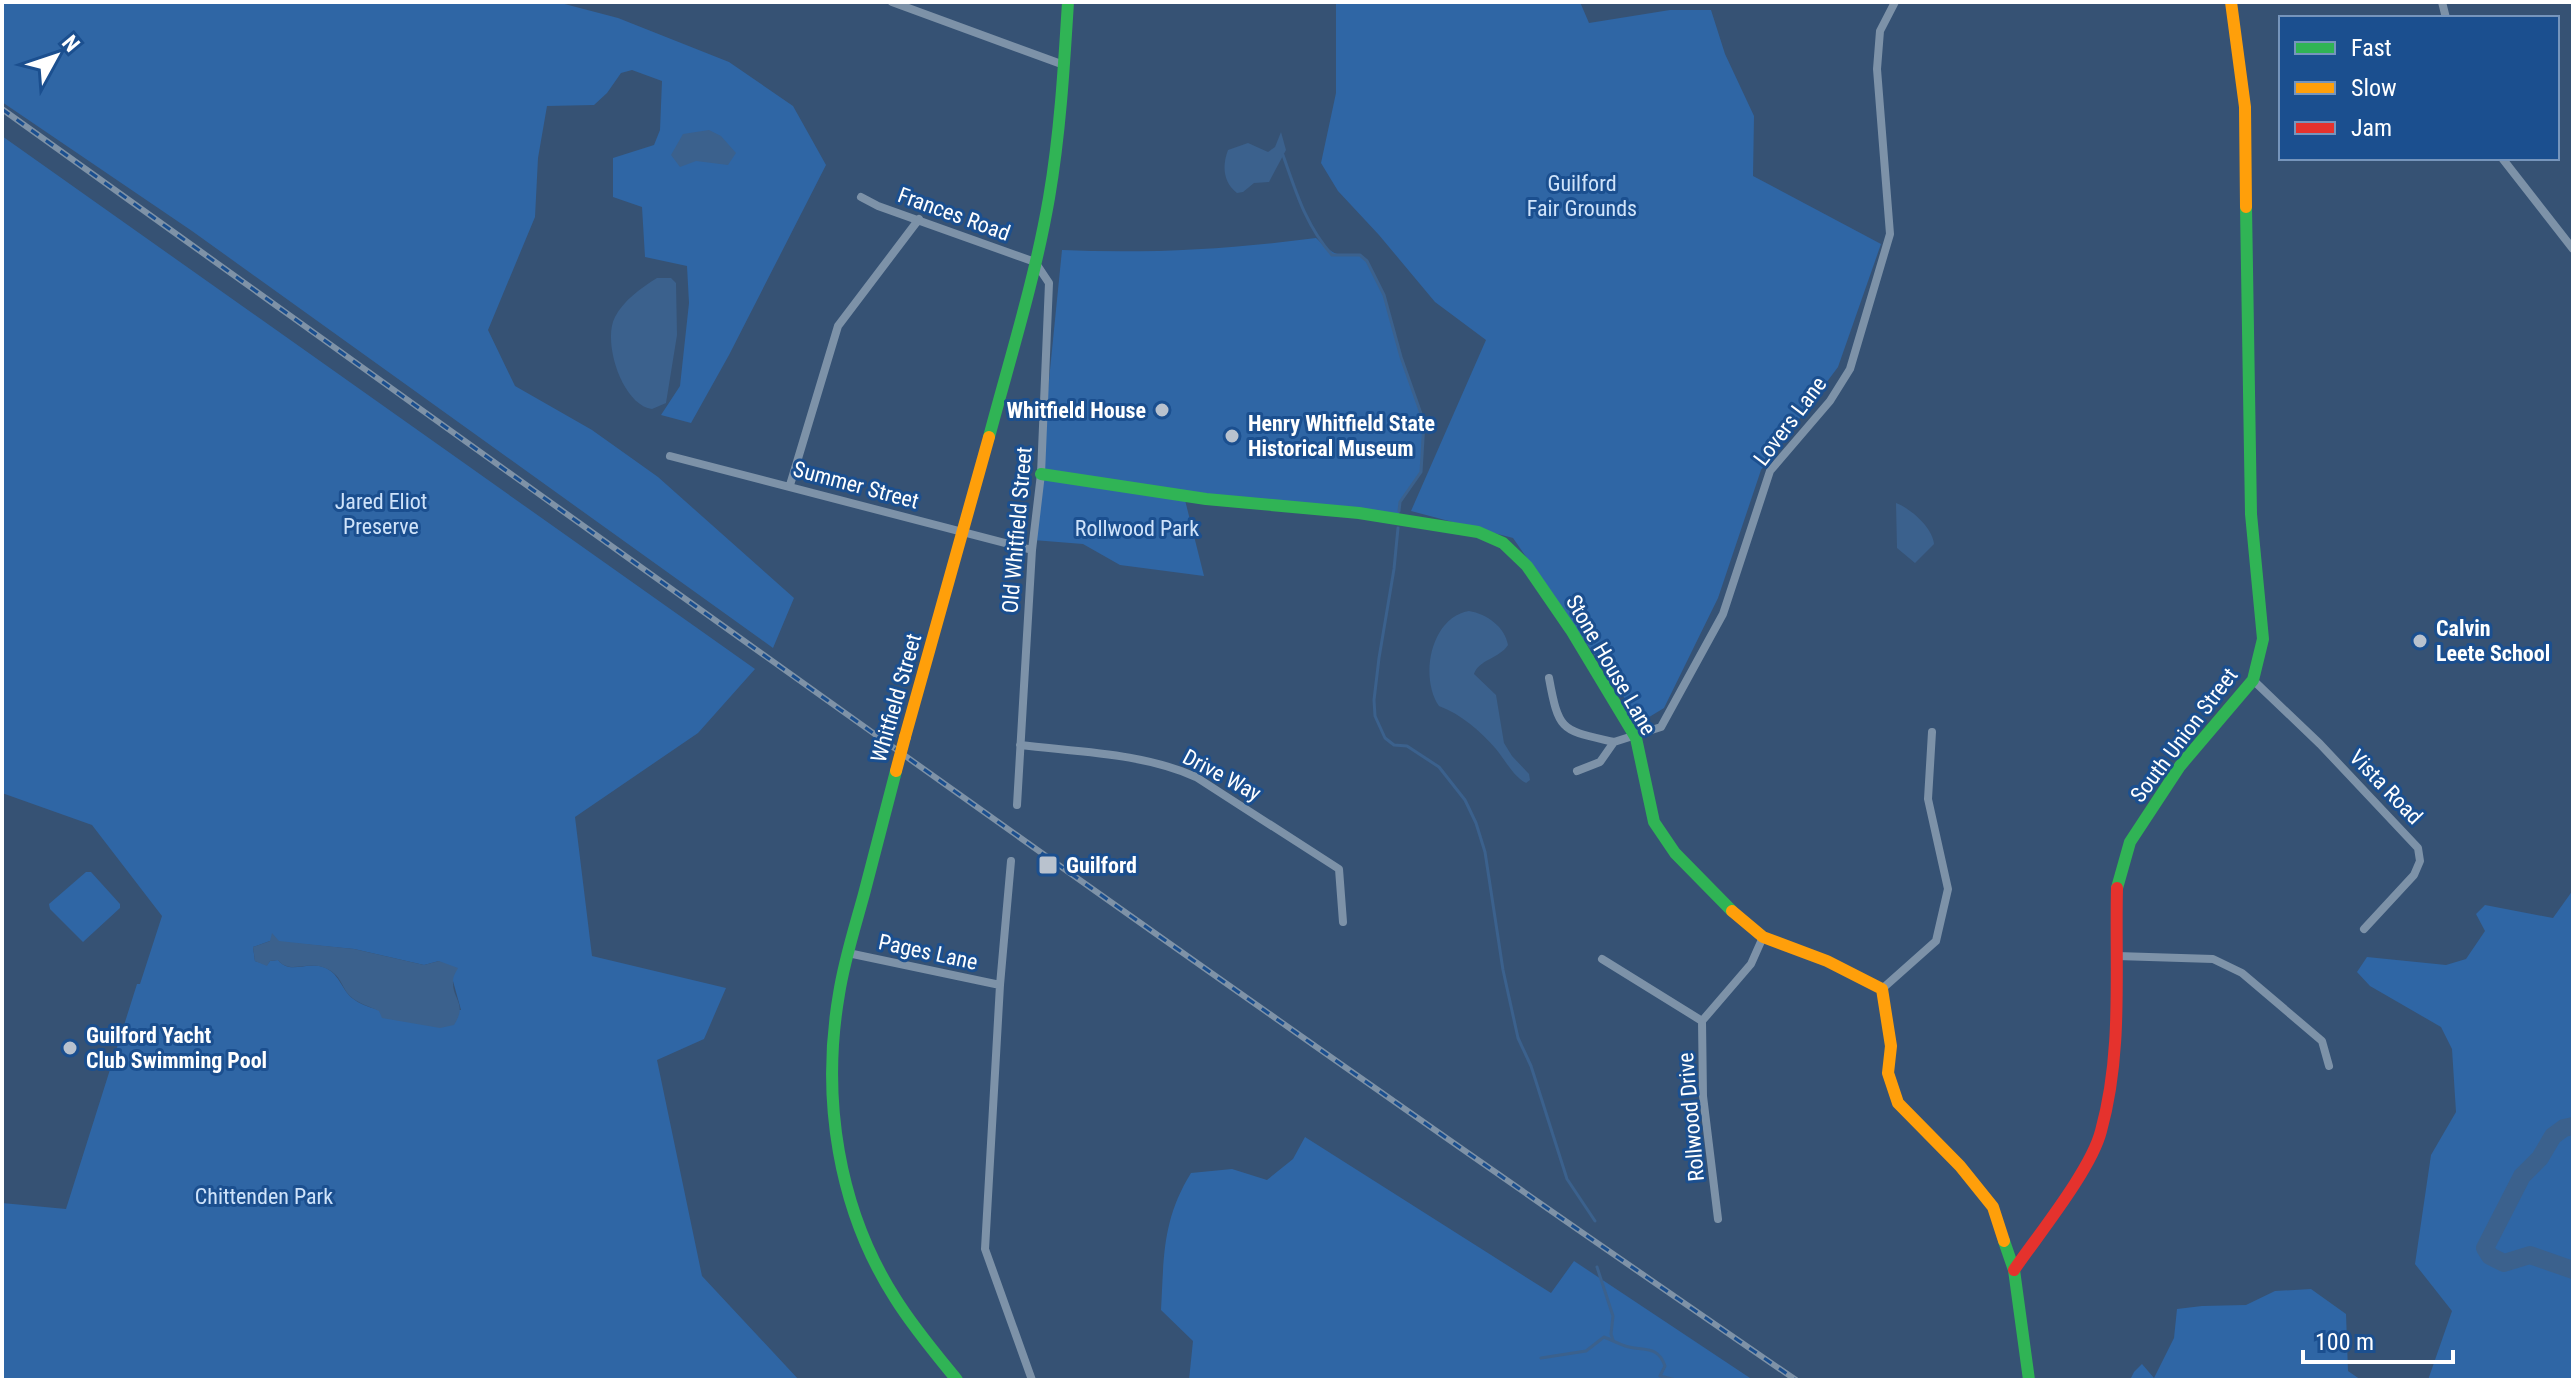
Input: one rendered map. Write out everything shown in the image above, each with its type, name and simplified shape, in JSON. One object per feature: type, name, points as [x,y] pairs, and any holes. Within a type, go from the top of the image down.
[{"type":"street","points":[[892,2],[1064,65]]},
{"type":"street","name":"Whitfield Street","points":[[957,1380],[922,1342],[871,1259],[848,1194],[832,1124],[833,1045],[837,1005],[848,953],[1035,262],[1049,197],[1068,2]]},
{"type":"street","name":"Lovers Lane","points":[[1636,738],[1661,727],[1723,614],[1770,471],[1830,401],[1850,369],[1890,234],[1877,69],[1880,31],[1895,2]]},
{"type":"street","name":"South Union Street","points":[[2014,1270],[2081,1172],[2101,1133],[2117,1034],[2117,889],[2130,842],[2180,766],[2253,680],[2263,639],[2251,514],[2245,107],[2231,2]]},
{"type":"street","points":[[2504,160],[2573,249]]},
{"type":"street","name":"Frances Road","points":[[861,197],[878,206],[1035,262]]},
{"type":"street","points":[[790,485],[838,326],[919,219]]},
{"type":"street","name":"Old Whitfield Street","points":[[1017,805],[1032,550],[1041,474],[1050,295],[1049,283],[1035,262]]},
{"type":"street","name":"Summer Street","points":[[670,456],[1032,550]]},
{"type":"street","name":"Stone House Lane","points":[[1041,474],[1206,499],[1359,513],[1478,532],[1503,543],[1527,566],[1571,630],[1636,738],[1654,822],[1686,864],[1716,897],[1763,937],[1827,961],[1882,989]]},
{"type":"street","points":[[1549,678],[1554,709],[1560,723],[1579,734],[1614,742],[1636,738]]},
{"type":"street","name":"Vista Road","points":[[2253,680],[2320,744],[2418,848],[2420,861],[2414,875],[2364,929]]},
{"type":"street","points":[[1932,732],[1928,799],[1948,889],[1936,941],[1882,989],[1891,1046],[1888,1073],[1898,1103],[1960,1166],[1993,1207],[2014,1270],[2029,1380]]},
{"type":"street","points":[[1577,771],[1600,762],[1614,742]]},
{"type":"street","name":"Drive Way","points":[[1020,745],[1138,760],[1196,777],[1339,869],[1343,922]]},
{"type":"street","points":[[1011,861],[1000,985],[985,1249],[1032,1380]]},
{"type":"street","name":"Rollwood Drive","points":[[1718,1219],[1703,1096],[1702,1021],[1751,964],[1763,937]]},
{"type":"street","name":"Pages Lane","points":[[848,953],[1000,985]]},
{"type":"street","points":[[2117,956],[2213,959],[2242,973],[2322,1041],[2329,1066]]},
{"type":"street","points":[[1602,959],[1702,1021]]},
{"type":"green space","points":[[2,2],[557,2],[618,18],[729,62],[793,106],[826,165],[691,423],[661,415],[680,386],[689,303],[687,266],[645,257],[642,207],[613,197],[613,158],[654,145],[660,130],[662,81],[632,70],[621,73],[594,105],[547,106],[538,158],[535,217],[488,330],[515,386],[592,430],[658,477],[794,598],[773,648],[192,231],[2,102]]},
{"type":"green space","name":"Guilford Fair Grounds","points":[[1336,2],[1580,2],[1589,23],[1670,10],[1711,10],[1725,54],[1754,116],[1753,176],[1881,244],[1838,367],[1761,470],[1718,598],[1664,708],[1641,722],[1513,538],[1411,511],[1486,340],[1435,302],[1338,191],[1321,163],[1336,93]]},
{"type":"green space","points":[[2,136],[755,669],[698,733],[575,817],[592,956],[726,988],[704,1039],[657,1060],[702,1276],[799,1380],[2,1380],[2,1203],[66,1209],[137,984],[140,984],[162,916],[92,825],[2,793]],"holes":[[[270,941],[354,949],[424,965],[439,961],[453,981],[461,1010],[405,1012],[376,1009],[352,998],[328,969],[317,966],[288,967],[278,960],[270,961],[267,965],[255,961],[253,947]]]},
{"type":"green space","name":"Rollwood Park","points":[[1316,238],[1335,253],[1360,255],[1367,261],[1384,295],[1401,357],[1424,422],[1421,472],[1400,502],[1399,519],[1184,496],[1204,576],[1120,565],[1083,544],[1033,540],[1062,250],[1189,250]]},
{"type":"green space","points":[[86,872],[91,872],[120,904],[120,908],[83,942],[50,909],[49,904]]},
{"type":"green space","points":[[2573,890],[2573,1380],[2428,1380],[2452,1311],[2415,1264],[2431,1155],[2456,1112],[2452,1049],[2441,1027],[2370,986],[2357,972],[2367,957],[2446,965],[2466,959],[2485,931],[2476,914],[2485,905],[2553,918]]},
{"type":"green space","points":[[1305,1137],[1551,1293],[1574,1261],[1753,1380],[1189,1380],[1193,1341],[1161,1310],[1166,1239],[1182,1190],[1191,1173],[1232,1169],[1267,1180],[1293,1159]]},
{"type":"green space","points":[[2311,1289],[2346,1314],[2348,1371],[2361,1380],[2130,1380],[2142,1364],[2154,1378],[2174,1338],[2177,1309],[2246,1305],[2275,1291]]},
{"type":"shaded area","points":[[709,130],[721,136],[736,153],[728,165],[696,161],[680,167],[671,155],[683,134]]},
{"type":"shaded area","points":[[1281,132],[1286,150],[1269,182],[1254,183],[1237,193],[1225,173],[1228,150],[1248,143],[1268,152],[1275,147]]},
{"type":"shaded area","points":[[657,278],[671,278],[676,283],[677,335],[666,403],[652,409],[641,405],[624,384],[617,370],[611,341],[615,317],[623,305]]},
{"type":"shaded area","points":[[1896,503],[1920,519],[1933,538],[1934,544],[1915,563],[1897,548]]},
{"type":"shaded area","points":[[1469,611],[1494,622],[1506,638],[1508,645],[1480,665],[1474,674],[1496,695],[1504,743],[1529,774],[1530,780],[1526,783],[1477,730],[1439,706],[1433,694],[1430,665],[1438,636],[1445,624]]},
{"type":"shaded area","points":[[272,933],[279,941],[354,949],[424,965],[439,961],[458,968],[453,981],[460,1006],[458,1018],[454,1025],[440,1028],[382,1018],[379,1011],[350,996],[338,978],[325,968],[312,965],[293,967],[278,960],[270,961],[267,966],[255,961],[253,947],[270,941]]},
{"type":"waterway","points":[[1283,155],[1303,208],[1323,244],[1332,255],[1360,255],[1367,261],[1384,295],[1401,357],[1424,422],[1421,472],[1400,502],[1399,511]]},
{"type":"waterway","points":[[1398,528],[1379,658],[1375,716],[1385,738],[1394,745],[1407,746],[1439,767],[1465,800],[1476,823],[1485,852],[1503,970],[1518,1038],[1531,1066],[1567,1179],[1595,1221]]},
{"type":"waterway","points":[[2573,1126],[2553,1136],[2540,1158],[2522,1176],[2485,1248],[2490,1256],[2504,1263],[2530,1255],[2573,1270]]},
{"type":"waterway","points":[[1597,1267],[1613,1316],[1613,1340]]},
{"type":"waterway","points":[[1541,1358],[1586,1351],[1604,1337],[1626,1346],[1655,1352],[1665,1366],[1660,1376],[1676,1380]]},
{"type":"railway","points":[[2,109],[1120,909],[1796,1380]]},
{"type":"traffic: fast","points":[[989,437],[1029,288],[1049,198],[1059,125],[1068,2]]},
{"type":"traffic: fast","points":[[2117,888],[2130,842],[2180,766],[2253,680],[2263,639],[2251,514],[2246,207]]},
{"type":"traffic: fast","points":[[1041,474],[1206,499],[1359,513],[1478,532],[1503,543],[1527,566],[1571,630],[1636,738],[1654,822],[1675,853],[1732,911]]},
{"type":"traffic: fast","points":[[896,771],[841,982],[834,1033],[834,1112],[847,1190],[875,1264],[909,1319],[957,1380]]},
{"type":"traffic: fast","points":[[2004,1241],[2014,1270],[2029,1380]]},
{"type":"traffic: slow","points":[[2231,2],[2245,107],[2246,207]]},
{"type":"traffic: slow","points":[[905,737],[989,437]]},
{"type":"traffic: slow","points":[[896,771],[905,737]]},
{"type":"traffic: slow","points":[[1732,911],[1763,937],[1827,961],[1882,989],[1891,1046],[1888,1073],[1898,1103],[1960,1166],[1993,1207],[2004,1241]]},
{"type":"traffic: jam","points":[[2014,1270],[2087,1164],[2101,1131],[2115,1041],[2117,888]]},
{"type":"place","name":"Whitfield House","points":[[1162,410]]},
{"type":"place","name":"Henry Whitfield State Historical Museum","points":[[1232,436]]},
{"type":"place","name":"Calvin Leete School","points":[[2420,641]]},
{"type":"place","name":"Guilford","points":[[1048,865]]},
{"type":"place","name":"Guilford Yacht Club Swimming Pool","points":[[70,1048]]},
{"type":"park label","name":"Jared Eliot Preserve","points":[[381,514]]},
{"type":"park label","name":"Chittenden Park","points":[[264,1196]]}]
